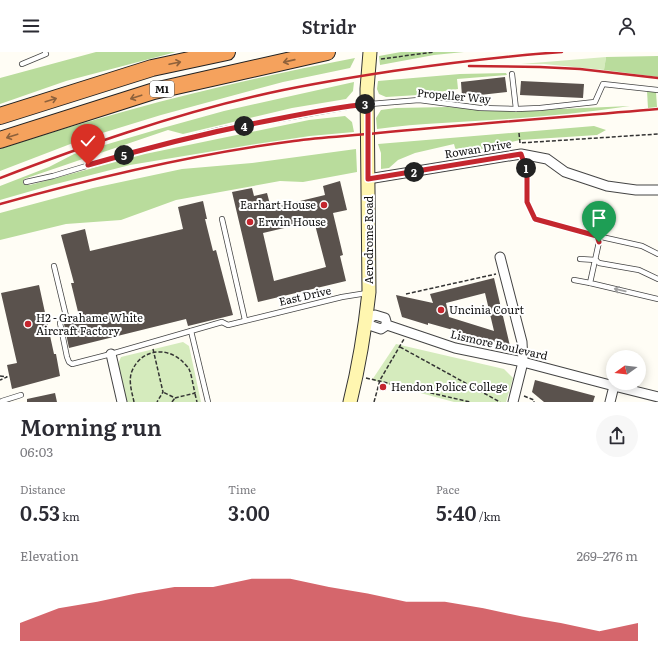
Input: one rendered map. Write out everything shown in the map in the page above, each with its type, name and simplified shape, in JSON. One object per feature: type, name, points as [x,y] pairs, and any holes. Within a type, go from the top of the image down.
[{"type":"highway","name":"M1","points":[[0,116],[152,68],[227,52]]},
{"type":"highway","name":"M1","points":[[0,140],[154,91],[327,52]]},
{"type":"street","name":"Aerodrome Road","points":[[350,402],[358,368],[369,292],[368,104],[375,55]]},
{"type":"street","name":"Rowan Drive","points":[[368,179],[521,154],[547,159],[565,172],[607,186],[636,190],[658,190]]},
{"type":"street","points":[[500,258],[522,342],[523,362],[513,402]]},
{"type":"street","name":"Lismore Boulevard","points":[[366,320],[372,326],[381,328],[387,325],[455,348],[523,362],[606,384]]},
{"type":"street","points":[[111,354],[122,402]]},
{"type":"street","points":[[610,402],[613,390]]},
{"type":"street","name":"Lismore Boulevard","points":[[630,390],[658,397]]},
{"type":"lane","points":[[22,64],[46,54],[45,52]]},
{"type":"lane","points":[[512,74],[516,109]]},
{"type":"lane","name":"Propeller Way","points":[[26,182],[53,176],[123,155],[219,130],[314,112],[368,104],[419,100],[480,108],[540,108],[595,102],[603,84],[658,90]]},
{"type":"lane","points":[[521,154],[527,171],[527,202],[535,219],[597,236],[642,246],[658,254]]},
{"type":"lane","points":[[222,219],[245,320]]},
{"type":"lane","points":[[590,283],[599,242],[597,236]]},
{"type":"lane","points":[[580,259],[596,260],[600,263],[639,270],[658,279]]},
{"type":"lane","name":"East Drive","points":[[54,266],[66,316],[60,324],[69,362],[72,364],[222,322],[228,325],[342,297],[369,292]]},
{"type":"lane","points":[[574,280],[658,299]]},
{"type":"lane","points":[[191,331],[208,402]]},
{"type":"lane","points":[[2,402],[21,395]]},
{"type":"path","points":[[375,55],[434,52]]},
{"type":"path","points":[[519,133],[520,143],[658,134]]},
{"type":"path","points":[[406,294],[504,272]]},
{"type":"path","points":[[374,402],[380,380],[400,347],[407,331]]},
{"type":"path","points":[[151,342],[163,392],[157,402]]},
{"type":"path","points":[[400,347],[500,402]]},
{"type":"path","points":[[134,402],[130,384],[131,372],[137,362],[144,356],[154,352],[173,354],[189,369],[197,402]]},
{"type":"path","points":[[0,376],[7,377],[0,380]]},
{"type":"path","points":[[362,377],[470,402]]},
{"type":"path","points":[[163,392],[174,398],[195,393]]},
{"type":"path","points":[[515,392],[534,400],[534,402]]},
{"type":"path","points":[[172,402],[174,398]]},
{"type":"green space","points":[[96,52],[176,52],[66,81],[0,104],[0,78]]},
{"type":"green space","points":[[401,52],[464,52],[434,55],[380,65],[379,56]]},
{"type":"green space","points":[[658,56],[658,77],[604,70],[606,57]]},
{"type":"green space","points":[[606,57],[604,70],[544,64],[521,64]]},
{"type":"green space","points":[[355,58],[350,68],[283,82],[161,115],[86,138],[0,171],[0,149],[132,109],[265,76]]},
{"type":"green space","points":[[506,73],[507,75],[457,79],[458,89],[418,95],[386,97],[379,94],[377,89],[378,81],[460,74]]},
{"type":"green space","points":[[354,82],[353,91],[346,99],[292,108],[183,134],[168,130],[24,179],[23,184],[30,185],[145,154],[309,120],[345,116],[352,122],[354,132],[310,136],[130,165],[0,200],[0,186],[49,167],[74,154],[224,111]]},
{"type":"green space","points":[[647,91],[656,92],[657,107],[648,108]]},
{"type":"green space","points":[[630,106],[539,117],[426,124],[377,129],[376,118],[381,110],[396,108],[448,107],[514,111]]},
{"type":"green space","points":[[594,126],[606,130],[597,135],[520,140],[457,155],[454,144],[415,153],[398,160],[389,168],[381,169],[381,153],[378,144]]},
{"type":"green space","points":[[356,149],[357,172],[303,182],[280,181],[176,200],[121,220],[66,224],[0,240],[0,213],[93,188],[182,169],[252,163]]},
{"type":"green space","points":[[183,342],[189,346],[201,402],[126,402],[118,364],[121,357]]},
{"type":"green space","points":[[396,344],[504,369],[513,378],[506,402],[454,402],[372,380]]},
{"type":"building","points":[[505,77],[507,92],[462,97],[461,82]]},
{"type":"building","points":[[521,81],[584,84],[583,98],[520,95]]},
{"type":"building","points":[[340,181],[347,210],[333,213],[343,255],[340,256],[346,281],[258,302],[232,192],[252,188],[254,196],[267,193],[271,208],[325,195],[323,186]],"holes":[[[314,221],[326,267],[274,281],[263,233]]]},
{"type":"building","points":[[203,201],[207,219],[205,219],[213,251],[216,250],[233,315],[188,326],[186,319],[69,348],[64,324],[80,320],[71,283],[74,283],[61,235],[85,229],[90,251],[183,229],[178,207]]},
{"type":"building","name":"Uncinia Court","points":[[494,278],[510,346],[402,317],[396,295],[433,303],[430,294]],"holes":[[[485,293],[494,331],[449,317],[446,303]]]},
{"type":"building","name":"H2 - Grahame White Aircraft Factory","points":[[39,285],[60,376],[12,389],[7,365],[17,363],[1,293]]},
{"type":"building","points":[[535,380],[595,396],[593,402],[544,402],[532,392]]},
{"type":"building","points":[[55,393],[57,402],[27,402],[27,399]]},
{"type":"railway","points":[[0,178],[63,154],[159,122],[273,92],[342,79],[414,68],[562,52]]},
{"type":"railway","points":[[469,66],[580,69],[658,78]]},
{"type":"railway","points":[[0,204],[146,167],[257,146],[304,140],[658,109]]},
{"type":"place","name":"Earhart House","points":[[324,205]]},
{"type":"place","name":"Erwin House","points":[[250,222]]},
{"type":"place","name":"Uncinia Court","points":[[441,310]]},
{"type":"place","name":"H2 - Grahame White Aircraft Factory","points":[[28,324]]},
{"type":"place","name":"Hendon Police College","points":[[383,387]]},
{"type":"route","points":[[88,165],[219,130],[314,112],[368,104],[368,179],[521,154],[527,171],[527,202],[535,219],[597,236],[599,242]]}]
